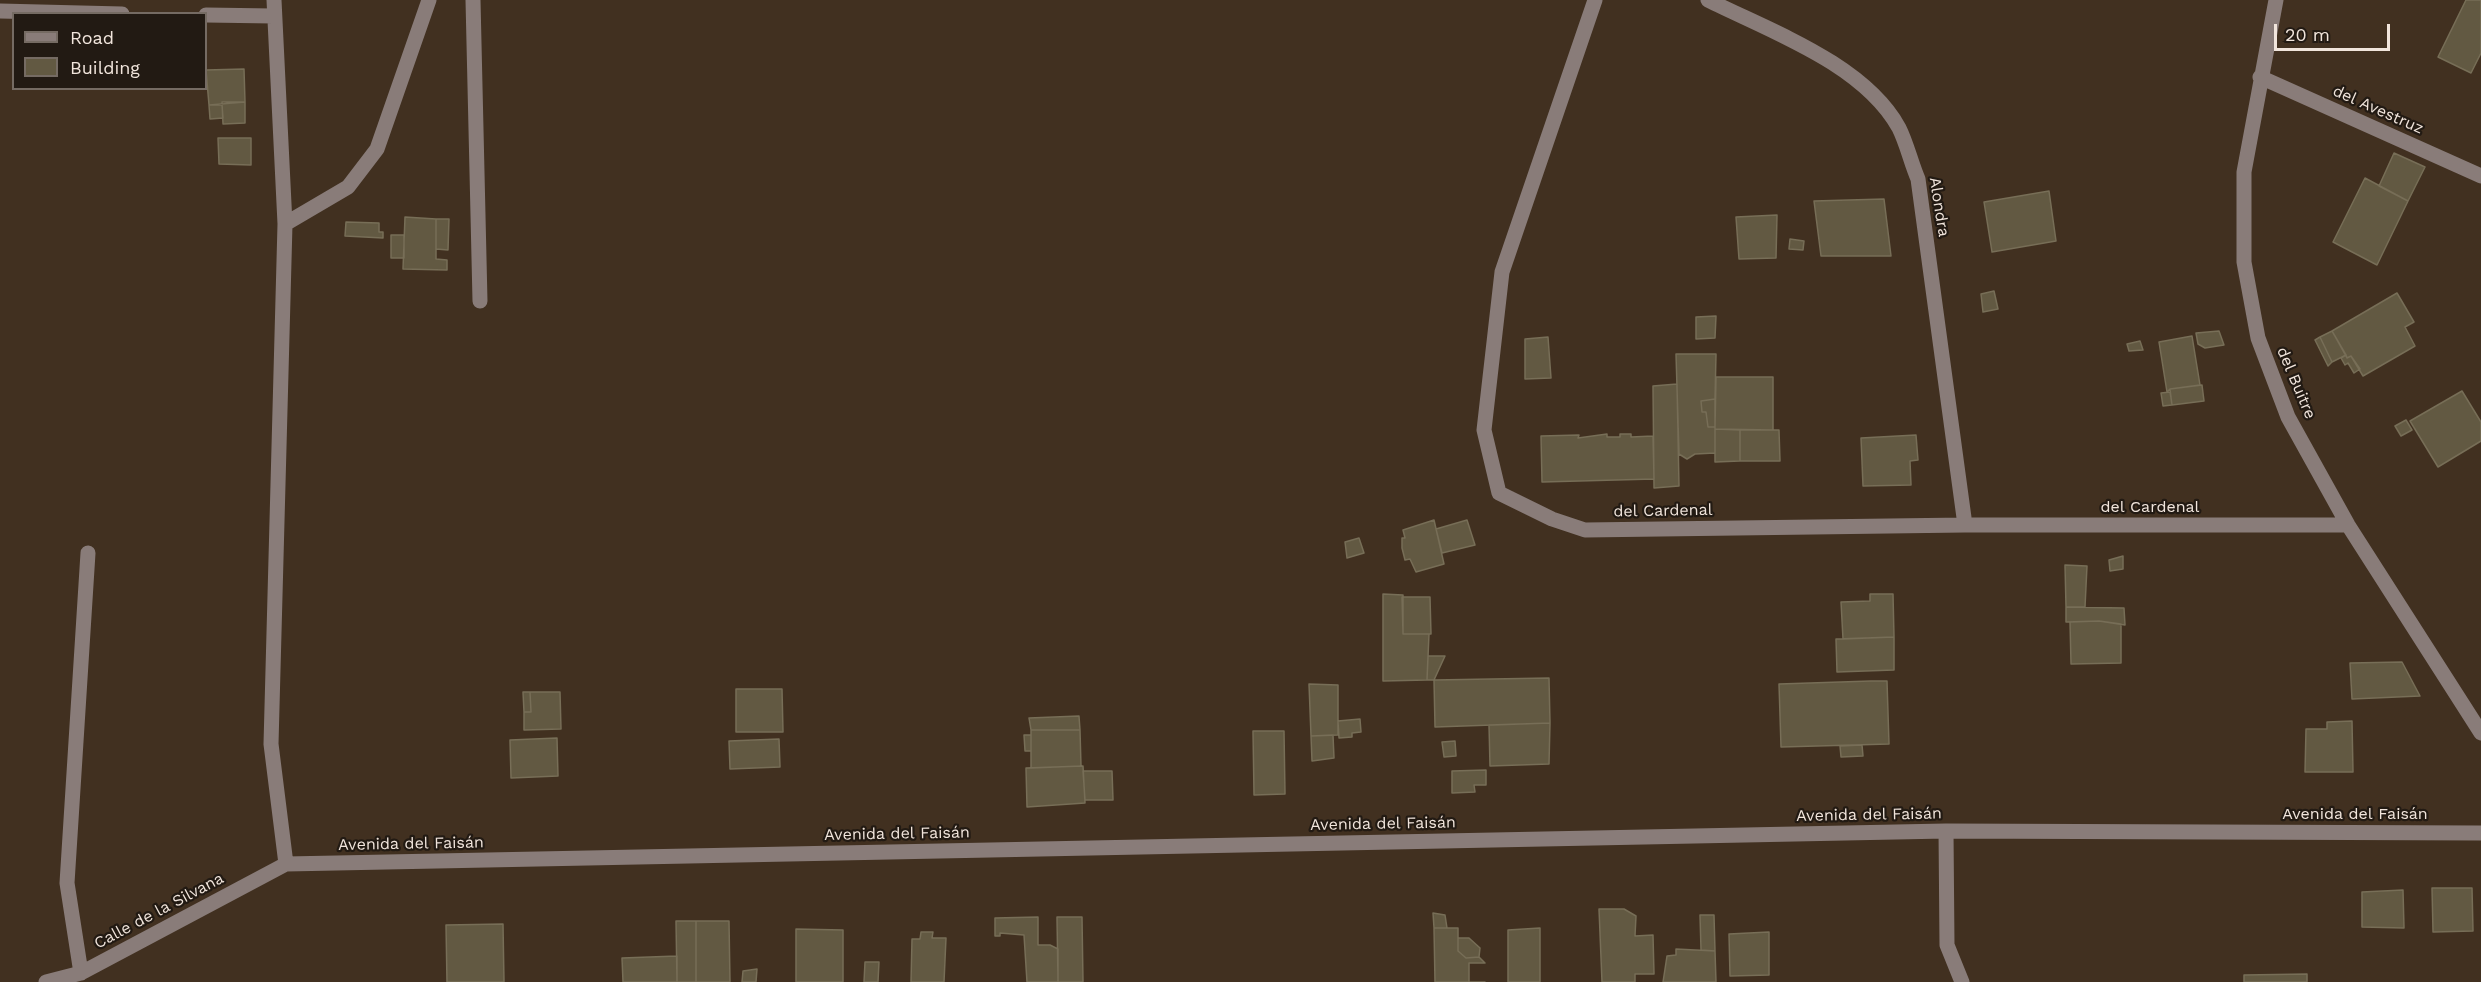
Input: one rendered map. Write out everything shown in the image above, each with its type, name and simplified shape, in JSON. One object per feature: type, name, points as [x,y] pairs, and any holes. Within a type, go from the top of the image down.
[{"type":"street","points":[[274,0],[285,224],[271,744],[286,864]]},
{"type":"street","points":[[285,224],[348,187],[377,149],[429,0]]},
{"type":"street","points":[[473,0],[480,301]]},
{"type":"street","name":"del Cardenal","points":[[1595,0],[1502,272],[1484,430],[1499,493],[1552,519],[1585,530],[1965,525],[2348,525]]},
{"type":"street","name":"Alondra","points":[[1708,0],[1833,63],[1878,101],[1899,128],[1918,179],[1965,525]]},
{"type":"street","name":"del Buitre","points":[[2276,0],[2244,172],[2244,262],[2258,338],[2288,417],[2348,525],[2481,733]]},
{"type":"street","points":[[0,11],[41,12]]},
{"type":"street","points":[[207,15],[273,16]]},
{"type":"street","name":"del Avestruz","points":[[2260,77],[2481,176]]},
{"type":"street","points":[[81,973],[67,883],[88,553]]},
{"type":"street","points":[[1946,831],[1947,945],[1962,982]]},
{"type":"street","name":"Avenida del Faisán","points":[[286,864],[1946,831],[2481,832]]},
{"type":"street","name":"Calle de la Silvana","points":[[46,982],[81,973],[286,864]]},
{"type":"building","points":[[2466,0],[2481,0],[2481,53],[2471,73],[2438,57]]},
{"type":"building","points":[[244,69],[245,102],[209,105],[207,70]]},
{"type":"building","points":[[222,102],[245,102],[245,123],[223,124]]},
{"type":"building","points":[[209,105],[222,105],[223,118],[210,119]]},
{"type":"building","points":[[218,138],[251,138],[251,165],[219,164]]},
{"type":"building","points":[[2394,153],[2425,167],[2408,201],[2379,186]]},
{"type":"building","points":[[2365,178],[2408,201],[2377,265],[2333,242]]},
{"type":"building","points":[[2049,191],[2056,241],[1992,252],[1984,202]]},
{"type":"building","points":[[1884,199],[1891,256],[1821,256],[1814,201]]},
{"type":"building","points":[[1777,215],[1776,258],[1739,259],[1736,217]]},
{"type":"building","points":[[405,217],[436,219],[436,259],[447,260],[447,270],[403,269]]},
{"type":"building","points":[[436,219],[449,219],[448,250],[436,249]]},
{"type":"building","points":[[346,222],[379,223],[379,232],[383,232],[383,238],[345,236]]},
{"type":"building","points":[[391,235],[404,235],[404,258],[391,258]]},
{"type":"building","points":[[1790,239],[1804,241],[1803,250],[1789,249]]},
{"type":"building","points":[[1994,291],[1998,309],[1983,312],[1981,294]]},
{"type":"building","points":[[2397,293],[2414,322],[2405,327],[2415,346],[2363,376],[2351,356],[2347,358],[2332,331]]},
{"type":"building","points":[[1716,316],[1715,338],[1696,339],[1696,317]]},
{"type":"building","points":[[2219,331],[2224,345],[2205,348],[2198,344],[2196,333]]},
{"type":"building","points":[[2332,331],[2346,355],[2332,362],[2320,337]]},
{"type":"building","points":[[2192,336],[2200,385],[2170,389],[2167,392],[2159,342]]},
{"type":"building","points":[[1548,337],[1551,378],[1525,379],[1525,339]]},
{"type":"building","points":[[2320,337],[2332,362],[2328,366],[2315,340]]},
{"type":"building","points":[[2140,341],[2143,350],[2129,351],[2127,344]]},
{"type":"building","points":[[1676,354],[1716,354],[1715,399],[1701,401],[1702,412],[1706,412],[1708,427],[1715,427],[1715,453],[1695,454],[1687,459],[1679,454]]},
{"type":"building","points":[[2346,355],[2347,358],[2351,356],[2360,369],[2354,373],[2348,363],[2345,365],[2341,358]]},
{"type":"building","points":[[1716,377],[1773,377],[1773,430],[1715,429]]},
{"type":"building","points":[[1677,384],[1679,486],[1654,488],[1653,386]]},
{"type":"building","points":[[2202,385],[2204,401],[2172,405],[2170,389]]},
{"type":"building","points":[[2462,391],[2481,422],[2481,441],[2438,467],[2410,421]]},
{"type":"building","points":[[2170,392],[2172,405],[2163,406],[2161,393]]},
{"type":"building","points":[[1715,399],[1715,427],[1708,427],[1706,412],[1702,412],[1701,401]]},
{"type":"building","points":[[2406,420],[2412,430],[2401,436],[2395,426]]},
{"type":"building","points":[[1715,429],[1740,430],[1740,461],[1715,462]]},
{"type":"building","points":[[1740,430],[1779,430],[1780,461],[1740,461]]},
{"type":"building","points":[[1607,434],[1607,437],[1620,437],[1620,434],[1631,434],[1631,437],[1653,436],[1654,479],[1542,482],[1541,436],[1579,435],[1578,438]]},
{"type":"building","points":[[1916,435],[1918,460],[1910,461],[1911,485],[1863,486],[1861,438]]},
{"type":"building","points":[[1434,520],[1444,564],[1416,572],[1410,559],[1405,560],[1402,548],[1402,538],[1405,538],[1403,530]]},
{"type":"building","points":[[1467,520],[1475,545],[1442,553],[1436,529]]},
{"type":"building","points":[[1359,538],[1364,553],[1347,558],[1345,542]]},
{"type":"building","points":[[2123,556],[2123,569],[2110,571],[2109,560]]},
{"type":"building","points":[[2065,565],[2087,566],[2085,607],[2066,607]]},
{"type":"building","points":[[1383,594],[1403,595],[1403,634],[1429,634],[1427,680],[1383,681]]},
{"type":"building","points":[[1870,594],[1893,594],[1894,637],[1843,639],[1841,602],[1870,601]]},
{"type":"building","points":[[1402,597],[1430,597],[1431,634],[1403,634]]},
{"type":"building","points":[[2066,607],[2124,608],[2125,625],[2099,621],[2066,622]]},
{"type":"building","points":[[2099,621],[2121,624],[2121,663],[2071,664],[2070,622]]},
{"type":"building","points":[[1894,637],[1894,670],[1837,672],[1836,639]]},
{"type":"building","points":[[1428,656],[1445,656],[1434,680],[1427,680]]},
{"type":"building","points":[[2402,662],[2420,696],[2352,699],[2350,663]]},
{"type":"building","points":[[1549,678],[1550,723],[1435,727],[1434,680]]},
{"type":"building","points":[[1887,681],[1889,744],[1781,747],[1779,684]]},
{"type":"building","points":[[1309,684],[1338,685],[1338,735],[1311,736]]},
{"type":"building","points":[[736,689],[782,689],[783,732],[736,732]]},
{"type":"building","points":[[523,692],[530,692],[531,712],[524,712]]},
{"type":"building","points":[[530,692],[560,692],[561,729],[524,730],[524,712],[531,712]]},
{"type":"building","points":[[1079,716],[1080,730],[1031,730],[1029,718]]},
{"type":"building","points":[[1360,719],[1361,732],[1352,733],[1352,737],[1339,738],[1338,721]]},
{"type":"building","points":[[2352,721],[2353,772],[2305,772],[2306,729],[2327,729],[2327,722]]},
{"type":"building","points":[[1550,723],[1549,764],[1490,766],[1489,725]]},
{"type":"building","points":[[1031,730],[1080,730],[1081,766],[1031,768]]},
{"type":"building","points":[[1253,731],[1284,731],[1285,794],[1254,795]]},
{"type":"building","points":[[1024,735],[1031,735],[1031,751],[1025,751]]},
{"type":"building","points":[[1333,735],[1334,758],[1312,761],[1311,736]]},
{"type":"building","points":[[557,738],[558,776],[511,778],[510,740]]},
{"type":"building","points":[[779,739],[780,767],[730,769],[729,741]]},
{"type":"building","points":[[1455,741],[1456,756],[1444,757],[1442,742]]},
{"type":"building","points":[[1862,745],[1863,756],[1841,757],[1840,746]]},
{"type":"building","points":[[1083,766],[1085,803],[1027,807],[1026,768]]},
{"type":"building","points":[[1486,770],[1486,785],[1474,785],[1475,792],[1452,793],[1452,771]]},
{"type":"building","points":[[1083,771],[1112,771],[1113,800],[1085,800]]},
{"type":"building","points":[[2432,888],[2472,888],[2473,931],[2433,932]]},
{"type":"building","points":[[2403,890],[2404,928],[2362,927],[2362,892]]},
{"type":"building","points":[[1599,909],[1624,909],[1636,916],[1635,936],[1653,935],[1654,974],[1635,974],[1635,982],[1602,982]]},
{"type":"building","points":[[1433,913],[1445,915],[1447,928],[1434,928]]},
{"type":"building","points":[[1700,915],[1714,915],[1715,951],[1701,950]]},
{"type":"building","points":[[1038,917],[1038,945],[1050,945],[1058,949],[1058,982],[1027,982],[1024,935],[1000,933],[1000,936],[995,936],[995,918]]},
{"type":"building","points":[[1057,917],[1082,917],[1083,982],[1058,982]]},
{"type":"building","points":[[676,921],[696,921],[696,982],[677,982]]},
{"type":"building","points":[[696,921],[729,921],[730,982],[696,982]]},
{"type":"building","points":[[503,924],[504,982],[447,982],[446,925]]},
{"type":"building","points":[[1434,928],[1458,928],[1458,951],[1466,958],[1479,957],[1485,963],[1469,963],[1469,982],[1435,982]]},
{"type":"building","points":[[1540,928],[1540,982],[1508,982],[1508,930]]},
{"type":"building","points":[[796,929],[843,930],[843,982],[796,982]]},
{"type":"building","points":[[921,932],[933,932],[932,938],[946,938],[944,982],[911,982],[912,939],[920,939]]},
{"type":"building","points":[[1769,932],[1769,975],[1730,976],[1729,934]]},
{"type":"building","points":[[1458,938],[1469,938],[1480,948],[1479,957],[1466,958],[1458,951]]},
{"type":"building","points":[[1676,949],[1715,951],[1716,982],[1663,982],[1667,956],[1676,955]]},
{"type":"building","points":[[677,956],[677,982],[623,982],[622,958]]},
{"type":"building","points":[[865,962],[879,962],[878,982],[864,982]]},
{"type":"building","points":[[757,969],[756,982],[742,982],[743,971]]},
{"type":"building","points":[[2307,974],[2307,982],[2244,982],[2244,975]]}]
